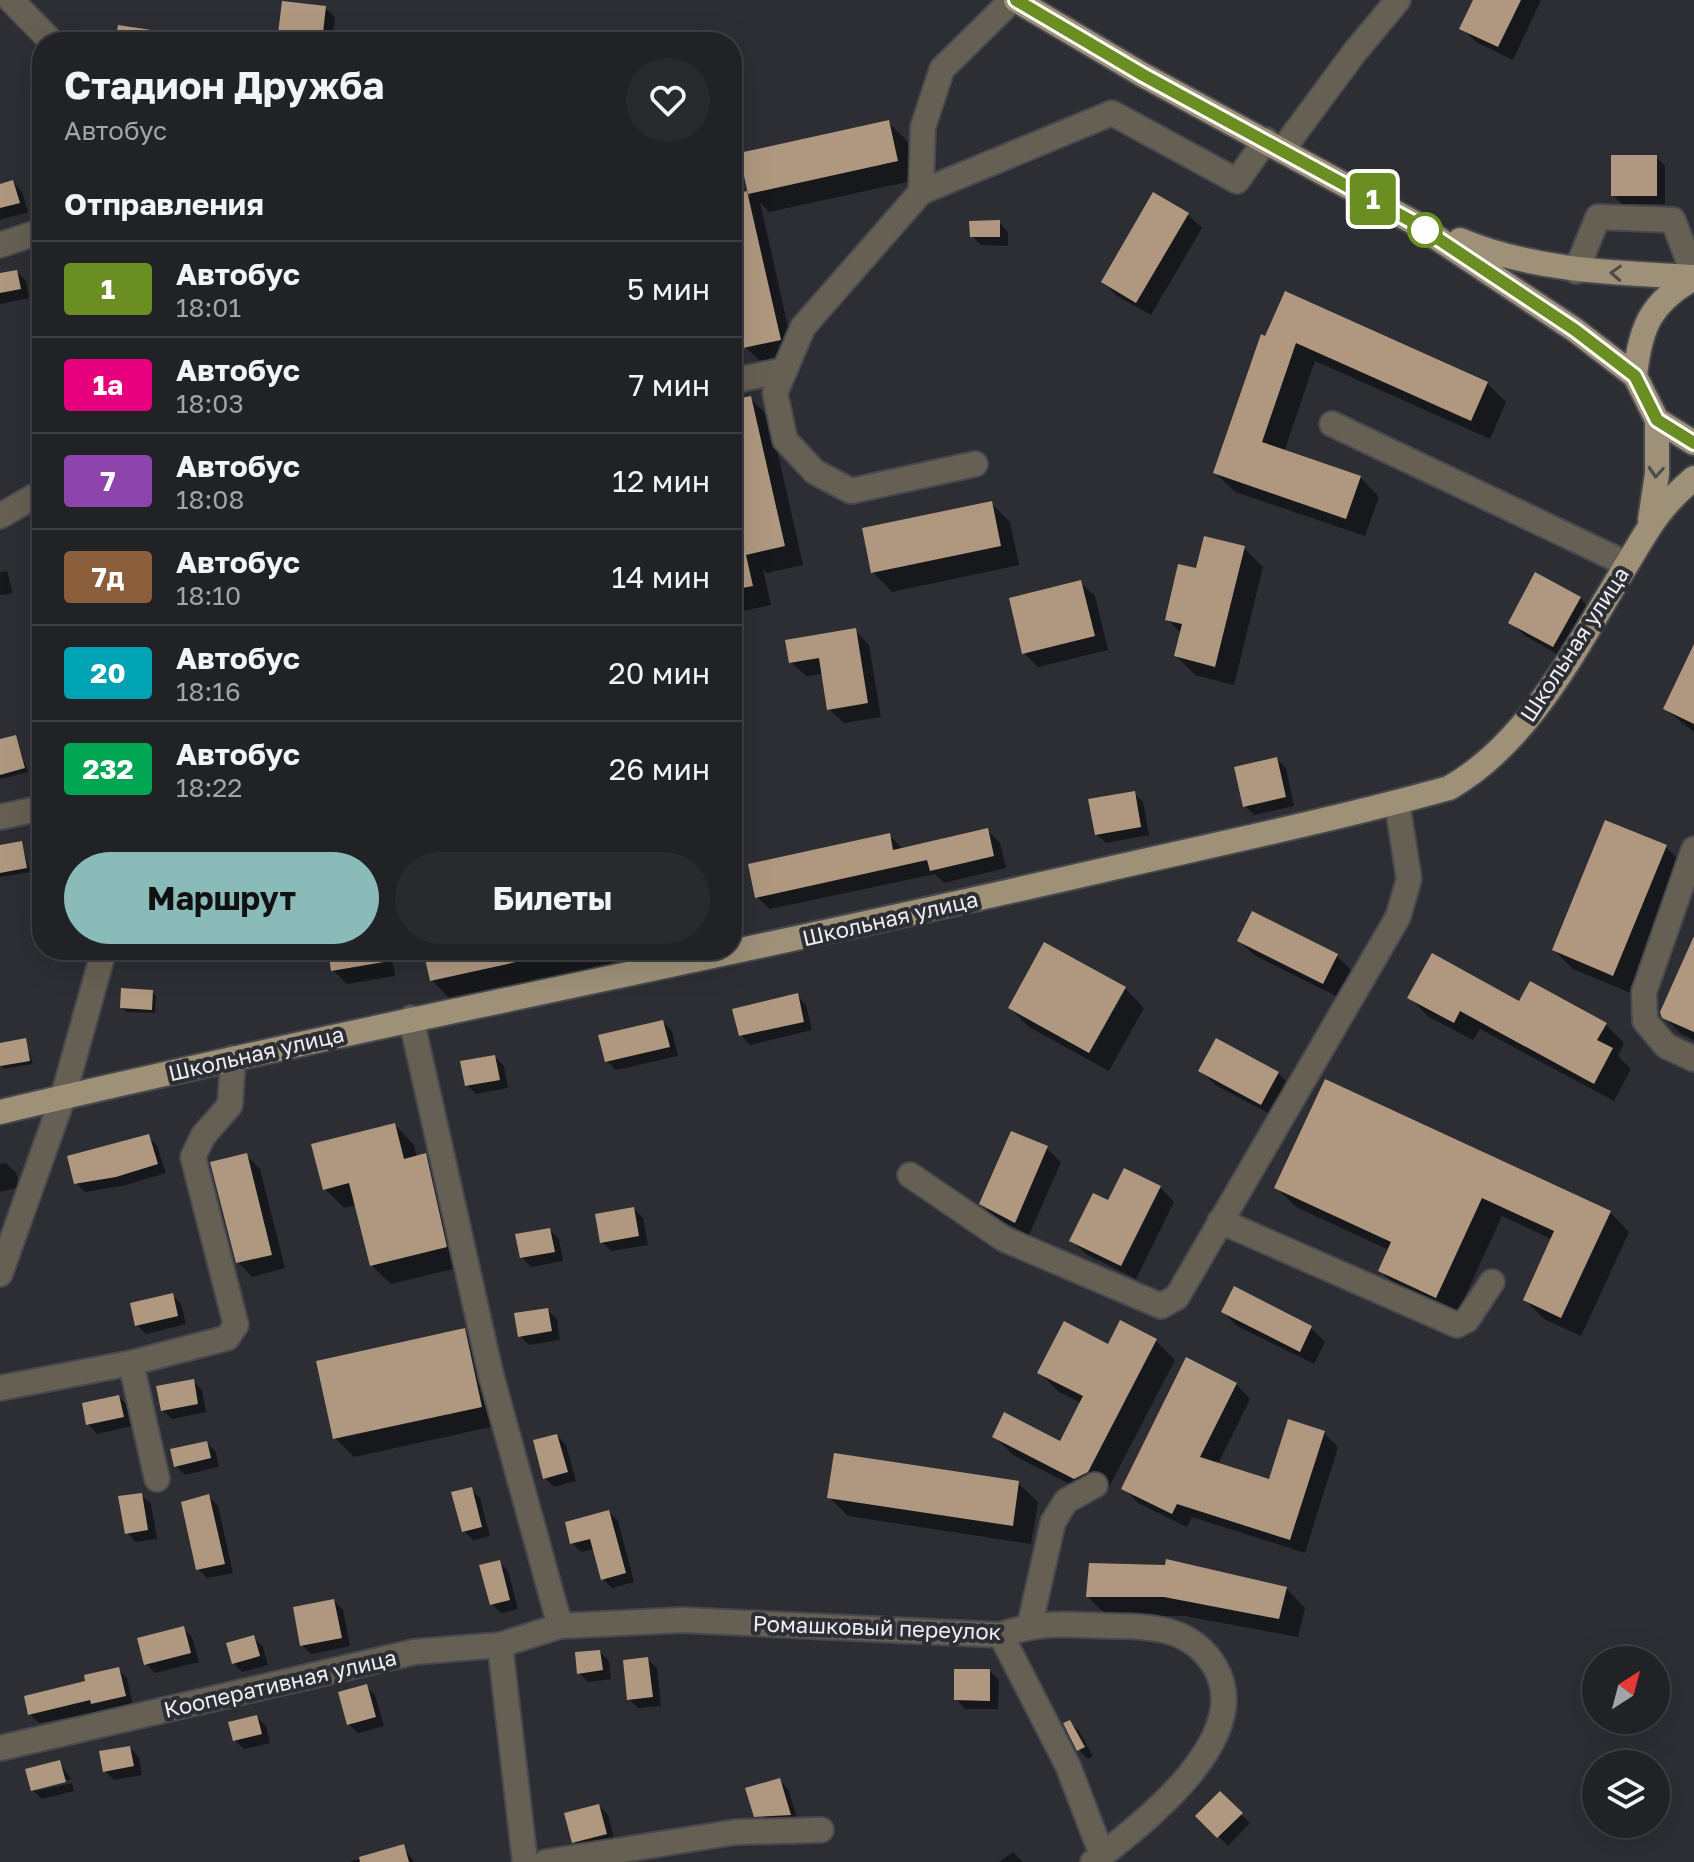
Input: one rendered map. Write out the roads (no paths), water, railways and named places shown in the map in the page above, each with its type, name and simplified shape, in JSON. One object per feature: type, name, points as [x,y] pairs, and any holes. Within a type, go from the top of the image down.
[{"type":"main road","points":[[1014,0],[1143,75],[1413,222],[1575,330],[1635,376],[1657,420],[1657,474],[1649,522]]},
{"type":"main road","points":[[1413,222],[1491,253],[1576,271],[1694,276]]},
{"type":"main road","points":[[1635,376],[1638,344],[1655,306],[1670,291],[1694,276]]},
{"type":"main road","points":[[1657,420],[1694,443]]},
{"type":"main road","points":[[1649,522],[1694,478]]},
{"type":"main road","name":"Школьная улица","points":[[742,951],[1449,788],[1478,771],[1518,731],[1569,659],[1649,522]]},
{"type":"main road","name":"Школьная улица","points":[[0,1112],[411,1018],[702,960]]},
{"type":"street","points":[[11,0],[42,32]]},
{"type":"street","points":[[921,192],[923,127],[942,69],[1014,0]]},
{"type":"street","points":[[975,464],[851,491],[815,472],[785,440],[775,393],[803,327],[921,192],[1112,113],[1237,181],[1275,145],[1398,0]]},
{"type":"street","points":[[1576,271],[1598,217],[1658,219],[1673,220],[1694,276]]},
{"type":"street","points":[[0,245],[32,234]]},
{"type":"street","points":[[742,379],[785,370]]},
{"type":"street","points":[[1332,424],[1627,564]]},
{"type":"street","points":[[0,516],[32,498]]},
{"type":"street","points":[[910,1175],[1004,1239],[1161,1306],[1177,1297],[1398,917],[1409,879],[1397,802]]},
{"type":"street","points":[[0,817],[32,810]]},
{"type":"street","points":[[1694,849],[1644,992],[1645,1021],[1666,1046],[1694,1059]]},
{"type":"street","points":[[0,1274],[63,1097],[101,960]]},
{"type":"street","points":[[411,1018],[491,1375],[560,1626]]},
{"type":"street","points":[[0,1388],[131,1363],[227,1338],[236,1325],[193,1157],[203,1136],[230,1105],[233,1058]]},
{"type":"street","points":[[1220,1221],[1457,1325],[1467,1320],[1492,1282]]},
{"type":"street","points":[[131,1363],[157,1479]]},
{"type":"street","points":[[1030,1624],[1053,1522],[1066,1501],[1095,1485]]},
{"type":"street","name":"Ромашковый переулок","points":[[560,1626],[682,1620],[1001,1635],[1030,1624],[1148,1626],[1177,1632],[1208,1654],[1220,1675],[1224,1716],[1207,1752],[1153,1814],[1098,1858]]},
{"type":"street","name":"Кооперативная улица","points":[[0,1748],[414,1652],[500,1645],[560,1626]]},
{"type":"street","points":[[1001,1635],[1068,1766],[1098,1858]]},
{"type":"street","points":[[500,1645],[525,1862]]},
{"type":"street","points":[[546,1862],[736,1832],[821,1830]]}]
